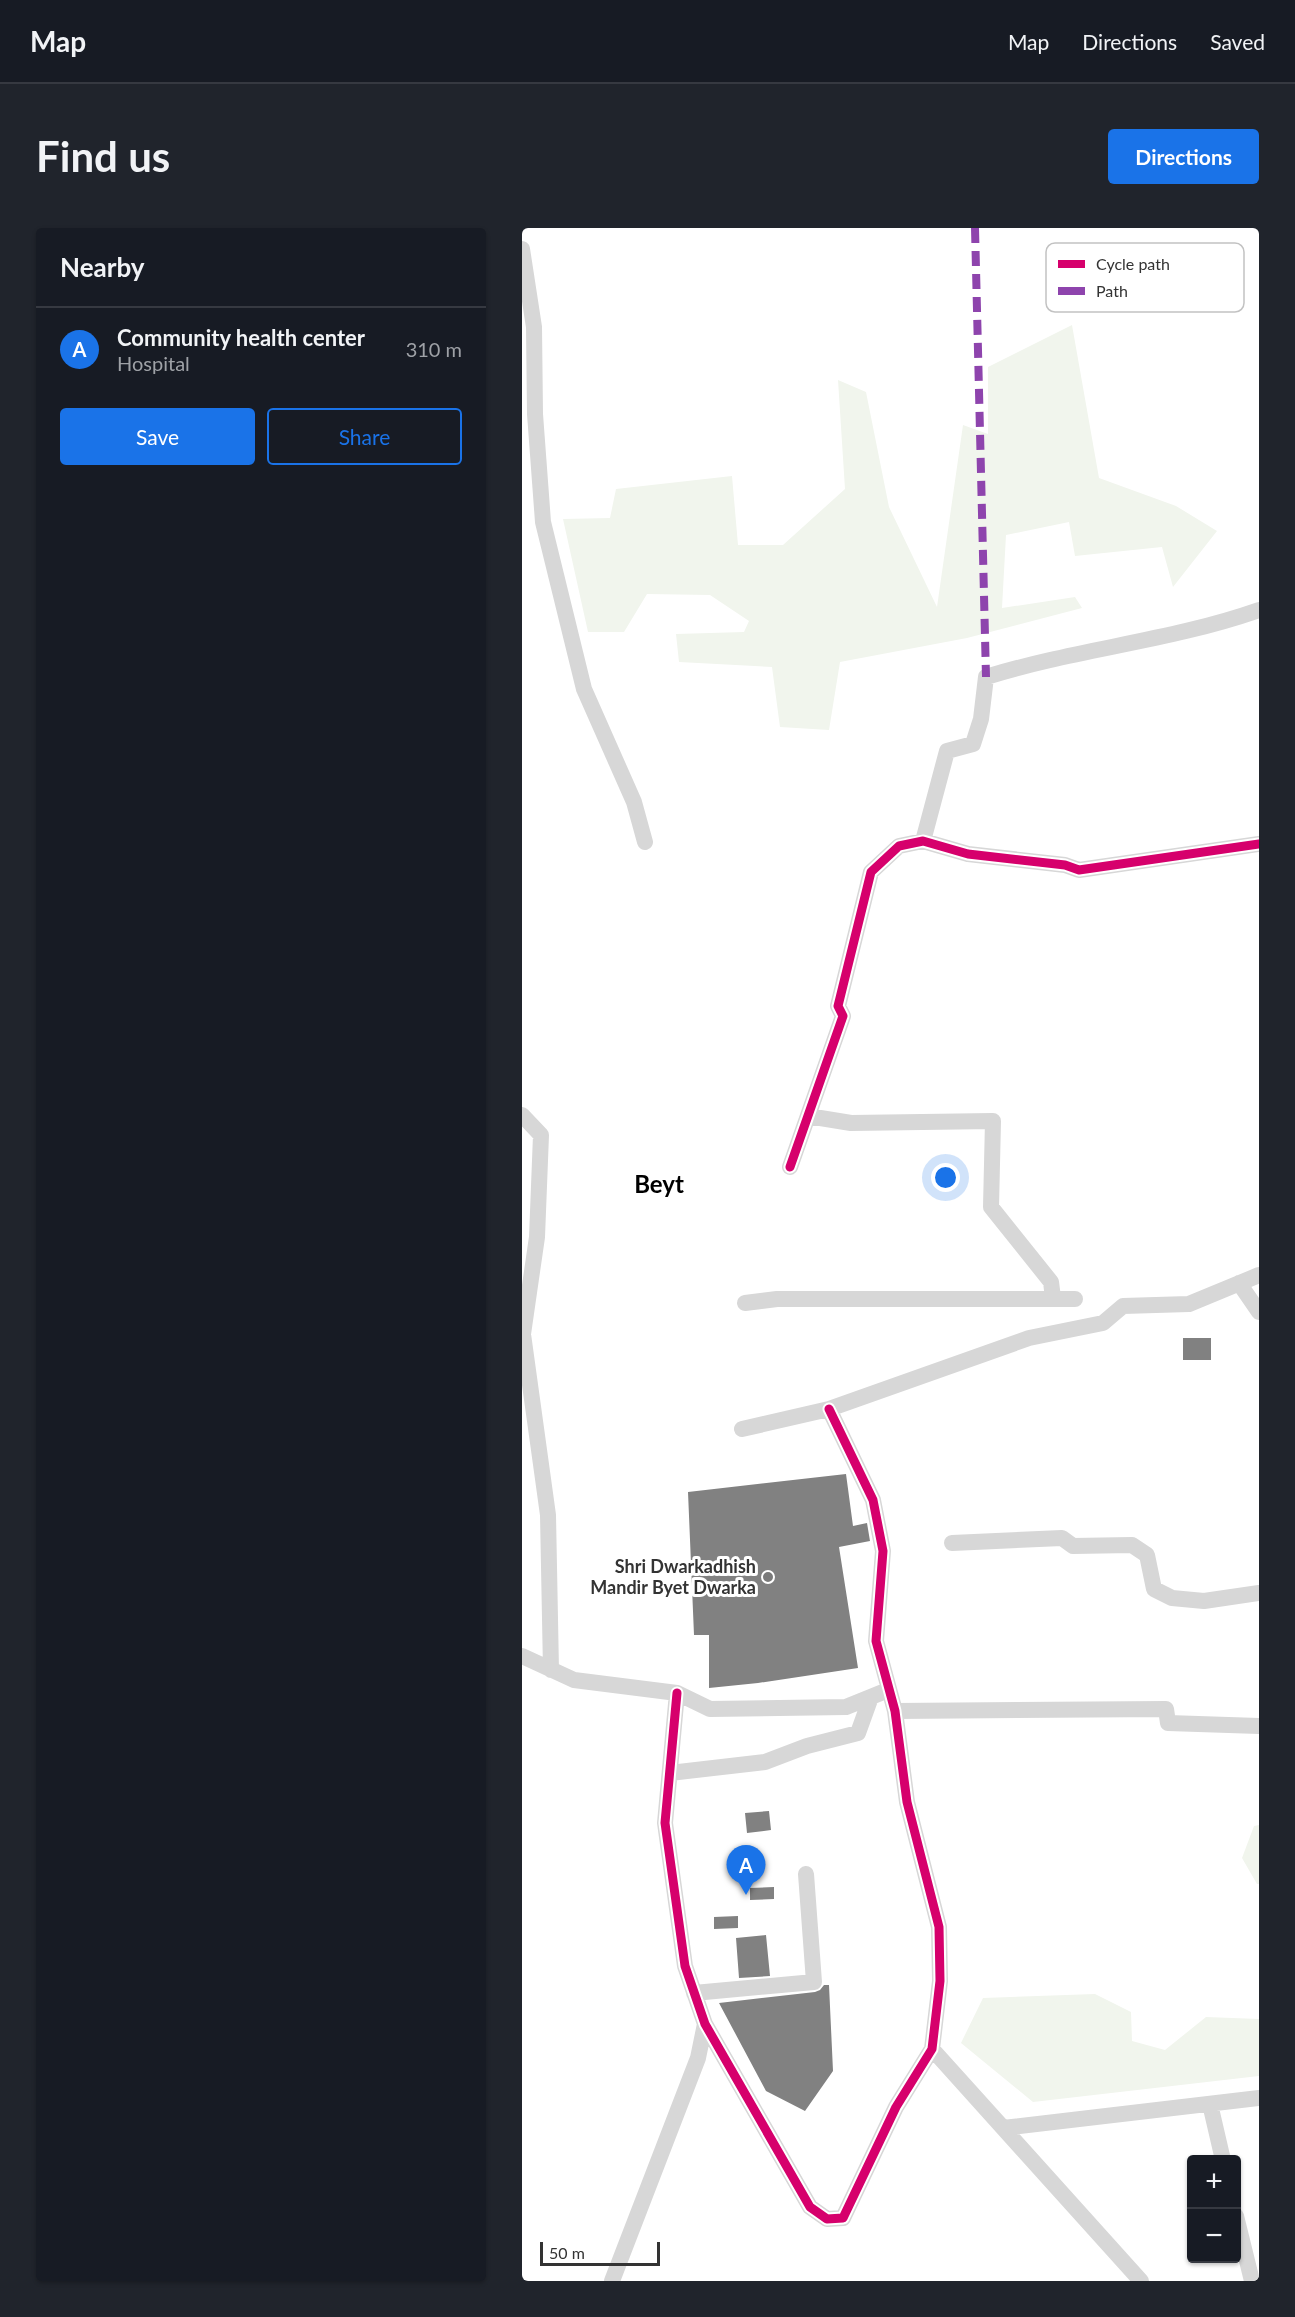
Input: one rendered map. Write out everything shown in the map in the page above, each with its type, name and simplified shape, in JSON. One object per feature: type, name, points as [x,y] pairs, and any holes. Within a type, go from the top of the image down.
[{"type":"street","points":[[522,249],[534,327],[535,414],[543,522],[584,689],[634,802],[645,842]]},
{"type":"street","points":[[923,842],[947,751],[973,744],[981,719],[986,677],[1030,663],[1227,621],[1259,610]]},
{"type":"street","points":[[790,1167],[843,1016],[837,1006],[871,872],[899,846],[923,842],[968,854],[1065,865],[1079,870],[1259,844]]},
{"type":"street","points":[[522,1115],[542,1135],[537,1237],[525,1293],[523,1334],[548,1515],[551,1670]]},
{"type":"street","points":[[808,1116],[851,1123],[993,1121],[991,1207],[1051,1282],[1053,1298]]},
{"type":"street","points":[[742,1429],[829,1409],[1029,1338],[1102,1323],[1123,1306],[1189,1304],[1259,1275]]},
{"type":"street","points":[[1239,1283],[1259,1312]]},
{"type":"street","points":[[745,1304],[777,1299],[1076,1299]]},
{"type":"street","points":[[677,1693],[665,1823],[685,1966],[705,2024],[810,2207],[827,2219],[843,2218],[896,2107],[932,2049],[940,1981],[939,1927],[907,1802],[895,1711],[876,1641],[883,1551],[873,1500],[829,1409]]},
{"type":"street","points":[[952,1543],[1062,1538],[1073,1546],[1132,1545],[1148,1556],[1154,1589],[1172,1598],[1204,1601],[1259,1593]]},
{"type":"street","points":[[522,1656],[574,1680],[677,1693],[710,1709],[846,1707],[888,1690]]},
{"type":"street","points":[[670,1773],[765,1762],[807,1746],[858,1733],[871,1697]]},
{"type":"street","points":[[895,1711],[1166,1709],[1168,1723],[1259,1726]]},
{"type":"street","points":[[694,1993],[814,1982],[806,1874]]},
{"type":"street","points":[[612,2281],[698,2058],[705,2024]]},
{"type":"street","points":[[932,2049],[1141,2281]]},
{"type":"street","points":[[1003,2128],[1259,2098]]},
{"type":"street","points":[[1210,2104],[1222,2155]]},
{"type":"street","points":[[1241,2236],[1252,2281]]},
{"type":"shaded area","points":[[1072,325],[1099,478],[1176,506],[1217,531],[1173,587],[1162,547],[1075,556],[1069,522],[1006,535],[1002,608],[1075,597],[1082,608],[967,638],[840,662],[829,730],[780,727],[772,667],[679,662],[676,634],[744,632],[749,621],[710,595],[647,594],[624,632],[588,632],[563,519],[610,518],[616,489],[732,476],[738,545],[783,545],[845,489],[838,380],[866,392],[889,507],[937,607],[963,425],[988,434],[988,367]]},
{"type":"shaded area","points":[[1259,1825],[1259,1884],[1257,1884],[1242,1858],[1254,1826]]},
{"type":"shaded area","points":[[1095,1994],[1131,2012],[1132,2041],[1165,2050],[1206,2017],[1259,2019],[1259,2076],[1033,2102],[961,2043],[983,1998]]},
{"type":"building","points":[[1183,1338],[1211,1338],[1211,1360],[1183,1360]]},
{"type":"building","name":"Shri Dwarkadhish Mandir Byet Dwarka","points":[[846,1474],[853,1526],[867,1523],[870,1541],[839,1547],[858,1668],[709,1688],[709,1635],[694,1635],[688,1492]]},
{"type":"building","points":[[769,1811],[771,1830],[747,1833],[745,1813]]},
{"type":"building","points":[[774,1887],[774,1899],[750,1900],[750,1888]]},
{"type":"building","points":[[738,1916],[738,1928],[714,1929],[714,1917]]},
{"type":"building","points":[[766,1935],[770,1976],[739,1978],[736,1938]]},
{"type":"building","points":[[824,1985],[829,1985],[833,2071],[805,2111],[766,2091],[719,2003],[815,1992]]},
{"type":"marked path","points":[[975,228],[986,677]]},
{"type":"cycle path","points":[[790,1167],[843,1016],[838,1006],[871,872],[899,846],[923,841],[968,854],[1065,865],[1079,870],[1259,844]]},
{"type":"cycle path","points":[[677,1693],[665,1823],[685,1966],[705,2024],[810,2207],[827,2219],[843,2218],[896,2107],[932,2049],[940,1981],[939,1927],[907,1802],[895,1711],[876,1641],[883,1551],[873,1500],[829,1409]]},
{"type":"place","name":"Shri Dwarkadhish Mandir Byet Dwarka","points":[[768,1577]]},
{"type":"place","name":"Community health center","points":[[746,1895]]},
{"type":"district","name":"Beyt","points":[[659,1185]]}]
